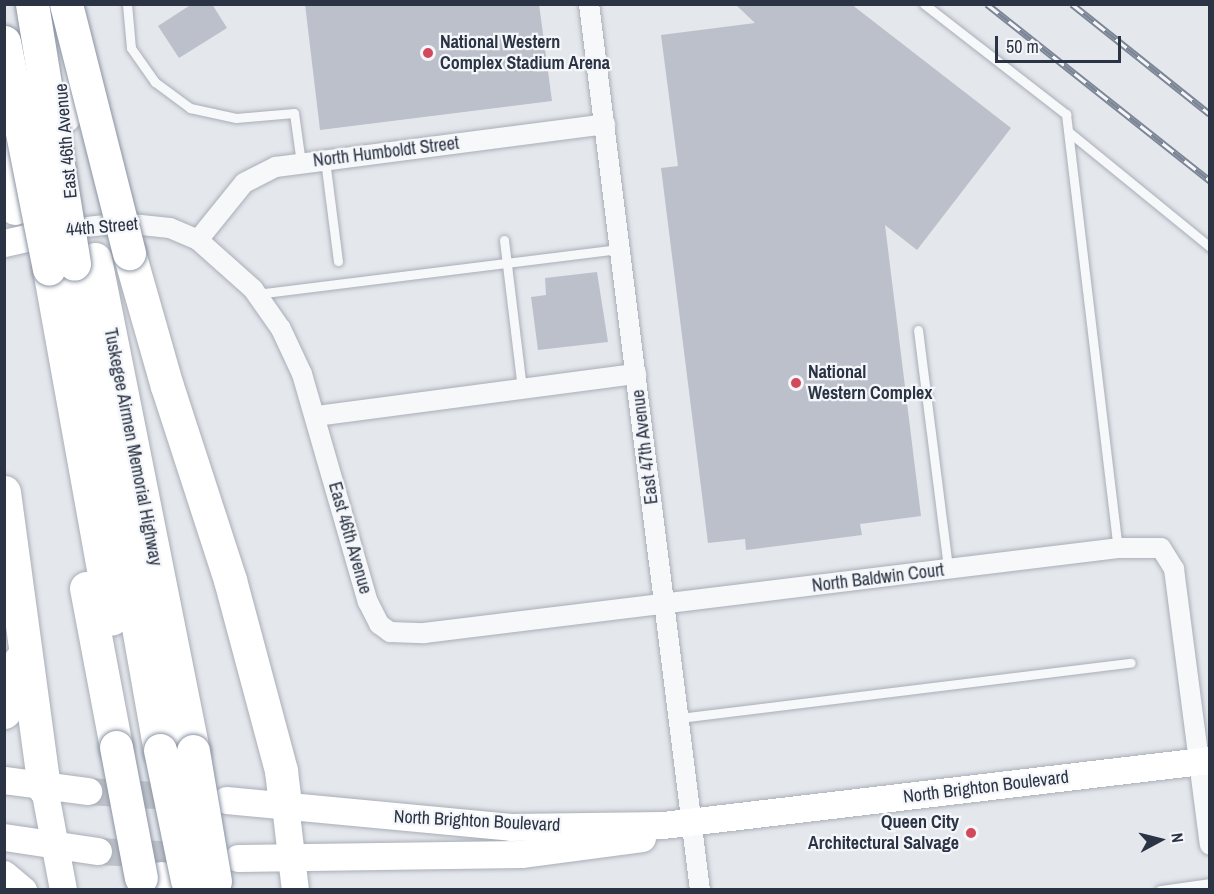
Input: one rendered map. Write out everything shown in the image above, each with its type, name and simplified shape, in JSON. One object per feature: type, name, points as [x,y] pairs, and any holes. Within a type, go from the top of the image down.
[{"type":"highway","points":[[33,4],[61,266],[137,748],[177,884]]},
{"type":"highway","name":"Tuskegee Airmen Memorial Highway","points":[[52,4],[61,266],[137,748],[177,884]]},
{"type":"highway","points":[[66,4],[129,253],[167,386],[231,580],[281,771],[285,805]]},
{"type":"highway","points":[[4,42],[61,266]]},
{"type":"highway","name":"Tuskegee Airmen Memorial Highway","points":[[4,155],[61,266],[193,751],[177,884]]},
{"type":"highway","points":[[4,492],[44,788]]},
{"type":"highway","points":[[4,712],[17,680],[23,631]]},
{"type":"main road","name":"East 46th Avenue","points":[[33,4],[56,197],[68,229]]},
{"type":"main road","name":"East 46th Avenue","points":[[52,4],[75,195],[68,229]]},
{"type":"main road","name":"44th Street","points":[[4,243],[68,229]]},
{"type":"main road","name":"North Brighton Boulevard","points":[[226,800],[511,827],[692,824],[1204,761]]},
{"type":"main road","points":[[4,780],[44,788],[88,791]]},
{"type":"main road","points":[[44,788],[63,890]]},
{"type":"main road","points":[[285,805],[296,890]]},
{"type":"main road","name":"North Brighton Boulevard","points":[[238,858],[532,854],[627,841],[692,824]]},
{"type":"main road","points":[[4,837],[54,847],[98,851]]},
{"type":"main road","points":[[4,874],[23,890]]},
{"type":"street","name":"East 47th Avenue","points":[[589,4],[700,890]]},
{"type":"street","name":"North Humboldt Street","points":[[198,240],[251,178],[301,163],[605,124]]},
{"type":"street","name":"44th Street","points":[[68,229],[146,223],[198,240]]},
{"type":"street","name":"East 46th Avenue","points":[[198,240],[257,294],[291,349],[316,416],[368,602],[379,624]]},
{"type":"street","points":[[316,416],[636,374]]},
{"type":"street","name":"North Baldwin Court","points":[[379,624],[401,635],[1152,545],[1172,560],[1204,761],[1209,845]]},
{"type":"lane","points":[[127,4],[131,48],[155,82],[190,108],[236,118],[294,113],[301,163]]},
{"type":"lane","points":[[924,4],[1066,114],[1118,548]]},
{"type":"lane","points":[[1069,132],[1209,247]]},
{"type":"lane","points":[[325,160],[338,261]]},
{"type":"lane","points":[[504,240],[522,389]]},
{"type":"lane","points":[[257,294],[620,249]]},
{"type":"lane","points":[[918,330],[948,569]]},
{"type":"lane","points":[[680,718],[1131,663]]},
{"type":"lane","points":[[1160,890],[1209,883]]},
{"type":"building","points":[[192,4],[212,4],[227,28],[179,58],[158,26]]},
{"type":"building","name":"National Western Complex Stadium Arena","points":[[305,4],[539,4],[552,101],[320,130]]},
{"type":"building","name":"National Western Complex","points":[[735,4],[851,4],[1011,128],[917,250],[885,225],[921,516],[860,524],[862,535],[746,550],[745,539],[708,543],[661,168],[678,166],[661,35],[755,23]]},
{"type":"building","points":[[597,272],[608,342],[538,350],[531,297],[546,295],[545,278]]},
{"type":"tunnel","points":[[88,791],[189,797]]},
{"type":"tunnel","points":[[98,851],[202,856]]},
{"type":"railway","points":[[987,4],[1210,181]]},
{"type":"railway","points":[[1072,4],[1210,114]]},
{"type":"place","name":"National Western Complex Stadium Arena","points":[[428,53]]},
{"type":"place","name":"National Western Complex","points":[[796,383]]},
{"type":"place","name":"Queen City Architectural Salvage","points":[[971,833]]}]
